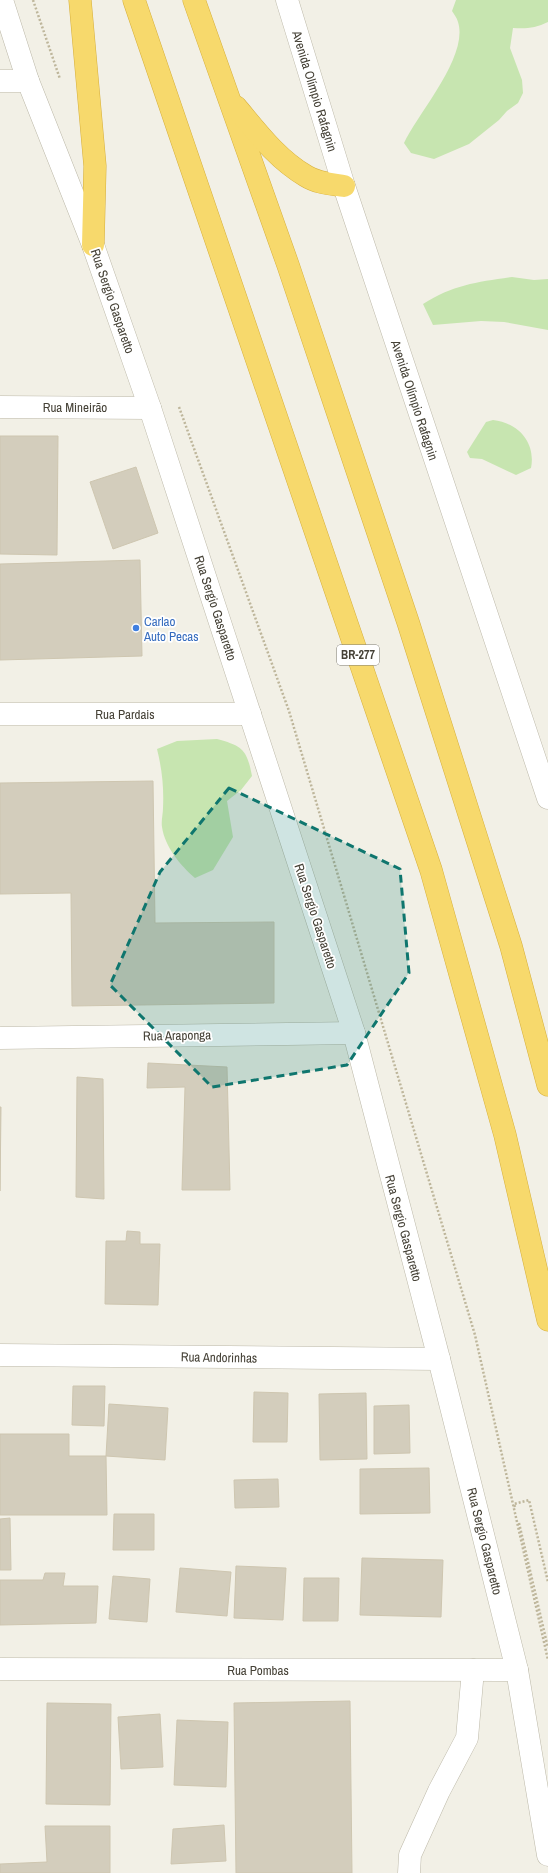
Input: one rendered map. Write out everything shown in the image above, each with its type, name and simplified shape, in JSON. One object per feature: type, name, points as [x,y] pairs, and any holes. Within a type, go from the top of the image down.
[{"type":"highway","points":[[80,0],[95,166],[93,245]]},
{"type":"highway","name":"BR-277","points":[[134,0],[431,870],[505,1135],[548,1320]]},
{"type":"highway","points":[[194,0],[290,272],[408,622],[511,946],[548,1085]]},
{"type":"highway","points":[[228,98],[274,152],[306,176],[320,182],[344,186]]},
{"type":"street","name":"Rua Sergio Gasparetto","points":[[2,0],[28,81],[93,245],[150,408],[354,1033],[439,1360],[517,1670],[548,1855]]},
{"type":"street","name":"Avenida Olímpio Rafagnin","points":[[287,0],[344,186],[548,798]]},
{"type":"street","points":[[0,81],[28,81]]},
{"type":"street","name":"Rua Mineirão","points":[[0,407],[150,408]]},
{"type":"street","name":"Rua Pardais","points":[[0,714],[250,714]]},
{"type":"street","name":"Rua Araponga","points":[[0,1038],[354,1033]]},
{"type":"street","name":"Rua Andorinhas","points":[[0,1355],[439,1360]]},
{"type":"street","name":"Rua Pombas","points":[[0,1669],[517,1670]]},
{"type":"street","points":[[409,1873],[410,1855],[439,1790],[467,1738],[473,1670]]},
{"type":"path","points":[[548,1582],[529,1500],[514,1504],[548,1648]]},
{"type":"highlighted area","points":[[229,788],[400,869],[409,973],[347,1065],[212,1087],[110,985],[160,872]]},
{"type":"green space","points":[[456,0],[548,0],[548,22],[531,28],[513,28],[510,48],[522,80],[523,93],[518,103],[469,144],[434,159],[411,153],[404,143],[440,84],[456,51],[459,36],[458,22],[452,11]]},
{"type":"green space","points":[[512,277],[534,280],[548,279],[548,330],[504,322],[481,321],[433,325],[423,304],[455,288]]},
{"type":"green space","points":[[493,420],[511,425],[524,436],[531,450],[531,468],[516,475],[482,459],[470,458],[467,452],[486,422]]},
{"type":"green space","points":[[217,739],[233,744],[242,750],[248,760],[252,776],[241,790],[227,801],[233,837],[213,870],[195,878],[174,855],[166,842],[162,825],[163,786],[157,749],[177,741]]},
{"type":"building","points":[[0,436],[58,436],[57,555],[0,554]]},
{"type":"building","points":[[136,467],[158,533],[113,549],[90,482]]},
{"type":"building","points":[[140,560],[142,656],[0,660],[0,564]]},
{"type":"building","points":[[153,781],[155,923],[274,922],[274,1003],[72,1006],[71,893],[0,894],[0,783]]},
{"type":"building","points":[[148,1063],[227,1067],[230,1190],[182,1190],[185,1087],[147,1088]]},
{"type":"building","points":[[77,1077],[103,1079],[104,1199],[76,1197]]},
{"type":"building","points":[[0,1107],[1,1107],[0,1191]]},
{"type":"building","points":[[127,1231],[140,1232],[140,1244],[160,1244],[158,1305],[105,1304],[106,1241],[126,1241]]},
{"type":"building","points":[[73,1386],[105,1386],[104,1426],[72,1425]]},
{"type":"building","points":[[254,1392],[288,1393],[287,1442],[253,1442]]},
{"type":"building","points":[[366,1393],[367,1459],[320,1460],[319,1394]]},
{"type":"building","points":[[109,1404],[168,1408],[165,1460],[106,1456]]},
{"type":"building","points":[[409,1405],[410,1453],[374,1454],[374,1406]]},
{"type":"building","points":[[0,1434],[69,1434],[69,1456],[106,1456],[107,1515],[0,1515]]},
{"type":"building","points":[[429,1468],[430,1513],[360,1514],[360,1469]]},
{"type":"building","points":[[278,1479],[279,1507],[235,1508],[234,1480]]},
{"type":"building","points":[[114,1514],[154,1514],[154,1550],[113,1550]]},
{"type":"building","points":[[10,1518],[11,1570],[0,1570],[0,1519]]},
{"type":"building","points":[[362,1558],[443,1560],[441,1617],[360,1615]]},
{"type":"building","points":[[236,1566],[286,1568],[283,1620],[234,1618]]},
{"type":"building","points":[[180,1568],[231,1572],[227,1616],[176,1612]]},
{"type":"building","points":[[45,1573],[65,1573],[63,1586],[98,1586],[96,1623],[0,1625],[0,1580],[43,1580]]},
{"type":"building","points":[[113,1576],[150,1579],[147,1622],[109,1619]]},
{"type":"building","points":[[304,1578],[339,1578],[338,1621],[303,1621]]},
{"type":"building","points":[[350,1701],[352,1873],[236,1873],[234,1703]]},
{"type":"building","points":[[47,1703],[111,1704],[110,1805],[46,1804]]},
{"type":"building","points":[[160,1714],[163,1767],[121,1769],[118,1717]]},
{"type":"building","points":[[177,1720],[228,1722],[226,1787],[174,1785]]},
{"type":"building","points":[[224,1825],[226,1861],[171,1864],[173,1829]]},
{"type":"building","points":[[45,1826],[110,1826],[110,1873],[0,1873],[0,1864],[47,1862]]},
{"type":"place","name":"Carlao Auto Pecas","points":[[136,628]]}]
